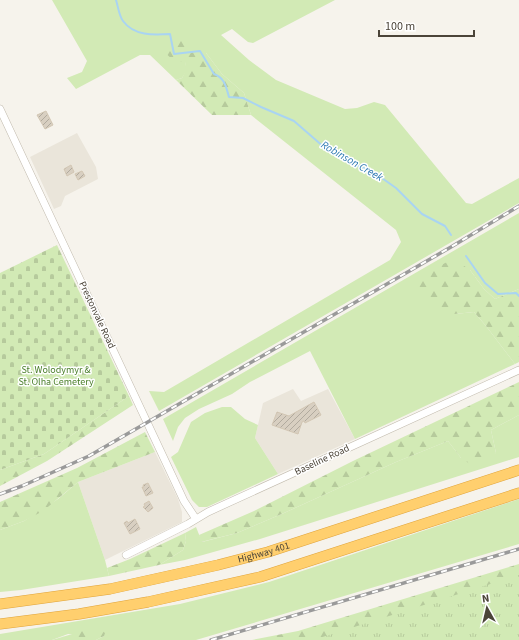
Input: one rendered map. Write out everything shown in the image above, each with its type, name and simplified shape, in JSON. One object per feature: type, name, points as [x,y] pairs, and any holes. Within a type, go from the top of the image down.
[{"type":"highway","name":"Highway 401","points":[[0,604],[110,589],[218,565],[268,552],[519,470]]},
{"type":"highway","points":[[0,624],[79,614],[162,599],[260,577],[519,493]]},
{"type":"street","name":"Prestonvale Road","points":[[0,109],[184,500],[196,519]]},
{"type":"street","name":"Baseline Road","points":[[126,555],[215,509],[519,370]]},
{"type":"shaded area","points":[[77,133],[96,167],[98,179],[65,196],[61,206],[54,209],[30,157]]},
{"type":"shaded area","points":[[293,389],[301,401],[328,389],[355,439],[278,474],[255,438],[263,403]]},
{"type":"shaded area","points":[[155,452],[178,499],[182,512],[182,522],[105,560],[78,482]]},
{"type":"green space","points":[[52,0],[335,0],[253,43],[248,42],[232,29],[221,35],[249,60],[276,80],[345,109],[357,108],[374,102],[385,105],[466,203],[472,204],[519,178],[519,203],[159,411],[149,391],[164,392],[390,260],[401,242],[396,230],[251,115],[244,93],[222,74],[206,53],[185,62],[187,70],[182,78],[176,80],[150,55],[140,55],[76,89],[67,78],[82,72],[87,61]]},
{"type":"green space","points":[[186,38],[206,53],[222,74],[244,93],[251,115],[212,115],[176,80],[182,78],[186,70],[185,62],[173,60],[162,50],[168,44]]},
{"type":"green space","points":[[519,213],[519,289],[495,299],[484,289],[470,270],[455,314],[474,312],[515,364],[355,439],[310,351],[250,382],[232,394],[199,409],[185,418],[178,427],[173,441],[163,419]]},
{"type":"green space","name":"St. Wolodymyr & St. Olha Cemetery","points":[[57,245],[129,396],[44,454],[0,470],[0,273]]},
{"type":"green space","points":[[454,259],[470,270],[484,289],[495,299],[519,289],[519,362],[515,364],[474,312],[455,314],[437,309],[419,287],[429,273]]},
{"type":"green space","points":[[519,382],[519,415],[491,430],[496,453],[484,461],[470,464],[461,458],[448,441],[396,462],[237,533],[201,542],[199,535],[254,511],[353,461]]},
{"type":"green space","points":[[129,396],[133,405],[47,461],[0,486],[0,470],[44,454]]},
{"type":"green space","points":[[222,407],[231,407],[245,419],[258,425],[255,438],[278,474],[207,507],[199,507],[192,500],[171,457],[178,452],[191,422],[205,413]]},
{"type":"green space","points":[[519,415],[519,457],[260,539],[185,560],[159,565],[183,550],[186,541],[185,533],[196,527],[202,542],[237,533],[396,462],[448,441],[461,458],[496,453],[491,430]]},
{"type":"green space","points":[[145,432],[155,452],[78,482],[43,511],[24,521],[0,530],[0,502],[77,468]]},
{"type":"green space","points":[[78,482],[105,560],[109,576],[0,592],[0,530],[24,521],[58,499]]},
{"type":"green space","points":[[519,499],[519,544],[196,640],[96,640],[104,636],[68,634],[52,640],[0,640],[0,634],[180,604],[269,582]]},
{"type":"green space","points":[[185,533],[186,541],[183,550],[159,565],[109,576],[107,568],[130,559]]},
{"type":"green space","points":[[519,564],[519,640],[252,640],[298,631]]},
{"type":"green space","points":[[519,575],[519,640],[313,640]]},
{"type":"green space","points":[[89,629],[100,629],[105,633],[104,636],[96,640],[52,640]]},
{"type":"building","points":[[46,111],[53,125],[45,129],[37,115]]},
{"type":"building","points":[[71,165],[74,172],[67,176],[64,169]]},
{"type":"building","points":[[82,171],[85,176],[78,180],[75,174]]},
{"type":"building","points":[[314,402],[321,415],[305,423],[304,421],[302,422],[298,434],[272,425],[277,412],[289,416]]},
{"type":"building","points":[[148,483],[153,493],[146,496],[142,487]]},
{"type":"building","points":[[149,501],[153,508],[148,512],[143,507],[145,506],[144,504]]},
{"type":"building","points":[[135,519],[140,529],[130,534],[124,523],[127,521],[128,523]]},
{"type":"waterway","name":"Robinson Creek","points":[[116,0],[122,19],[127,26],[144,34],[170,34],[174,54],[200,51],[214,74],[223,80],[229,97],[243,98],[294,121],[325,148],[351,163],[372,171],[396,188],[422,214],[445,226],[451,235]]},
{"type":"waterway","name":"Robinson Creek","points":[[466,256],[485,283],[498,294],[516,293],[519,296]]},
{"type":"railway","points":[[0,494],[22,486],[89,456],[451,247],[519,206]]},
{"type":"railway","points":[[211,640],[519,549]]}]
